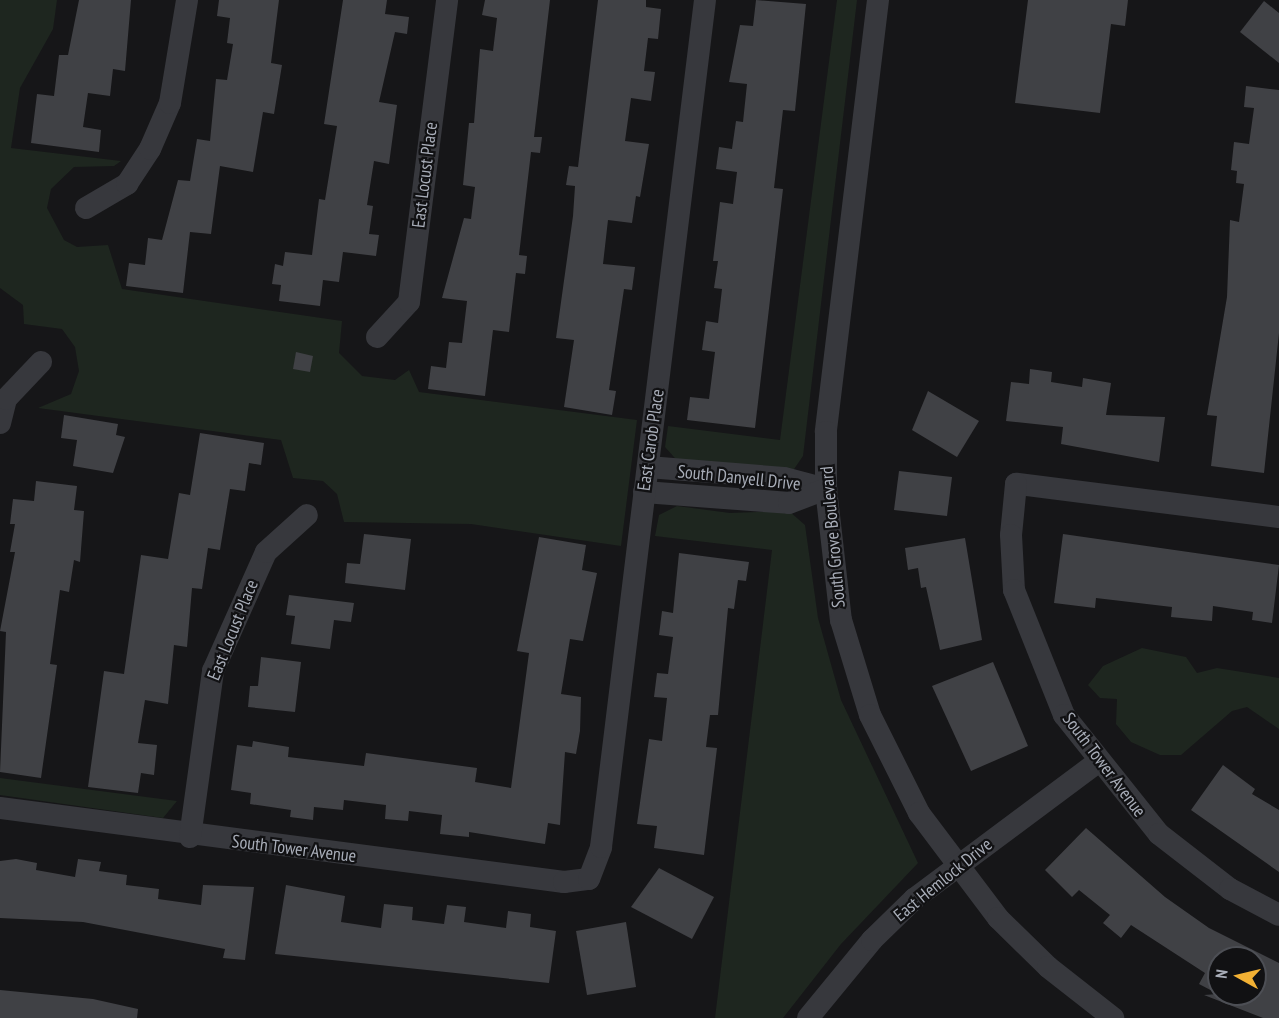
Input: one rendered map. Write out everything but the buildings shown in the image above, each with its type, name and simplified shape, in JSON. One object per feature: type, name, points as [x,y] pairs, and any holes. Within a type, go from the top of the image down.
[{"type":"street","points":[[86,208],[127,184],[150,149],[170,104],[187,0]]},
{"type":"street","name":"East Locust Place","points":[[377,338],[409,302],[447,0]]},
{"type":"street","name":"East Carob Place","points":[[589,879],[601,847],[705,0]]},
{"type":"street","name":"South Grove Boulevard","points":[[878,0],[831,379],[826,489],[833,575],[859,682],[891,761],[957,866],[998,918],[1048,967],[1113,1018]]},
{"type":"street","points":[[0,423],[6,399],[41,362]]},
{"type":"street","name":"South Danyell Drive","points":[[648,467],[784,478],[826,489]]},
{"type":"street","name":"South Tower Avenue","points":[[1279,517],[1016,484],[1014,590],[1049,683],[1098,762],[1129,802],[1189,859],[1279,915]]},
{"type":"street","name":"South Danyell Drive","points":[[645,492],[789,503],[826,489]]},
{"type":"street","name":"East Locust Place","points":[[190,837],[213,671],[266,552],[307,515]]},
{"type":"street","name":"East Hemlock Drive","points":[[808,1018],[872,940],[957,866],[1098,762]]},
{"type":"street","name":"South Tower Avenue","points":[[0,808],[190,837],[564,882],[589,879]]},
{"type":"shaded area","points":[[0,0],[57,0],[53,29],[20,88],[11,148],[121,161],[114,166],[74,167],[51,189],[47,208],[64,240],[77,247],[108,245],[122,289],[342,321],[339,353],[362,376],[395,380],[409,370],[419,392],[637,420],[621,546],[471,524],[344,522],[337,494],[323,481],[293,478],[281,440],[38,408],[71,394],[79,371],[75,347],[62,329],[24,324],[23,305],[0,288]]},
{"type":"shaded area","points":[[837,0],[857,0],[803,456],[792,472],[682,466],[665,447],[668,426],[780,440]]},
{"type":"shaded area","points":[[677,506],[730,513],[789,511],[805,525],[818,618],[841,700],[918,863],[841,944],[783,1018],[715,1018],[772,550],[655,536],[659,515]]},
{"type":"shaded area","points":[[1142,648],[1186,657],[1197,673],[1217,668],[1279,678],[1279,729],[1247,707],[1232,711],[1181,755],[1160,755],[1131,742],[1116,724],[1117,699],[1100,698],[1088,685],[1103,666]]},
{"type":"shaded area","points":[[0,778],[177,801],[163,818],[0,795]]}]
